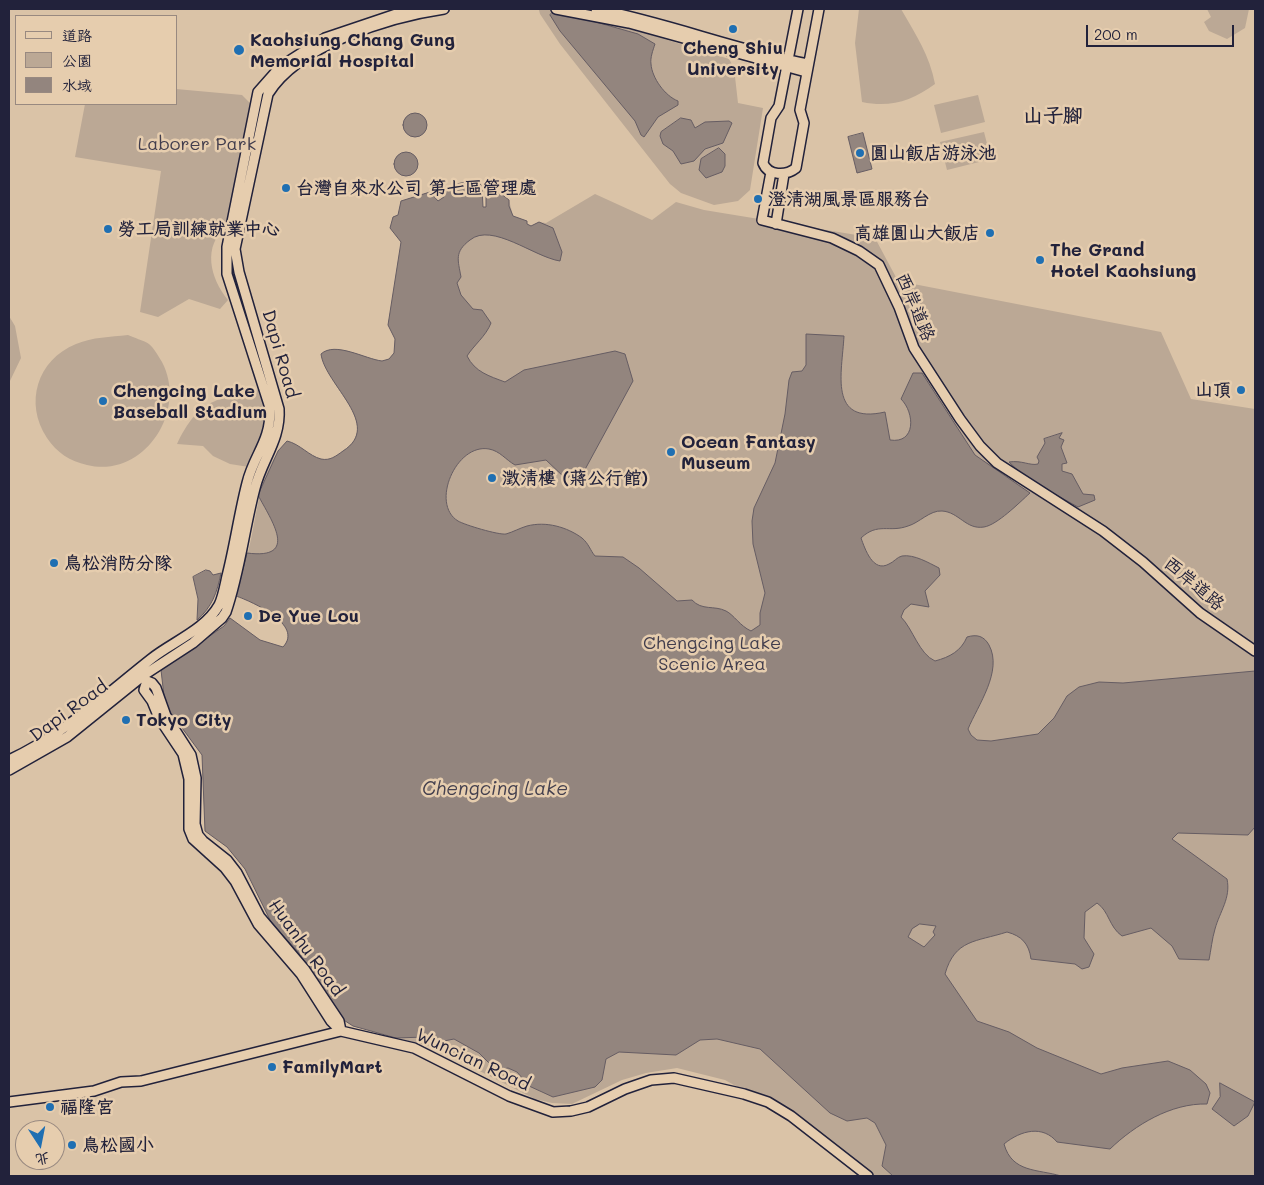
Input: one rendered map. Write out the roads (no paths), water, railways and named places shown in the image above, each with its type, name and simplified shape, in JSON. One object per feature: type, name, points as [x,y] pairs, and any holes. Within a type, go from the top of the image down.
[{"type":"main road","name":"Dapi Road","points":[[9,760],[48,740],[90,710],[150,659],[207,620],[220,603],[236,541],[248,478],[268,436],[271,422],[270,408],[227,274],[227,246],[258,92],[281,66],[325,38],[411,9]]},
{"type":"main road","name":"Dapi Road","points":[[9,770],[67,737],[144,675],[193,642],[226,612],[239,567],[255,488],[277,435],[280,421],[279,409],[238,272],[236,249],[268,94],[289,68],[309,54],[377,26],[444,9]]},
{"type":"main road","points":[[556,9],[629,23],[807,68]]},
{"type":"main road","points":[[596,9],[635,16],[786,64]]},
{"type":"main road","points":[[798,9],[779,106],[771,118],[763,163],[771,172],[784,174],[796,168],[804,123],[800,110],[819,9]]},
{"type":"main road","name":"西岸道路","points":[[771,172],[762,220],[832,238],[859,251],[878,265],[899,307],[914,348],[980,446],[997,463],[1102,531],[1143,562],[1200,613],[1255,651]]},
{"type":"main road","points":[[776,224],[784,174]]},
{"type":"main road","name":"Huanhu Road","points":[[192,796],[183,754],[159,718],[152,701],[144,690],[147,682],[152,683],[156,688],[166,716],[192,755],[196,778],[189,828],[192,839],[225,868],[235,881],[258,924],[301,974],[334,1025],[341,1031]]},
{"type":"main road","name":"Wuncian Road","points":[[9,1102],[94,1091],[121,1082],[141,1081],[341,1031],[414,1048],[509,1096],[553,1112],[571,1111],[588,1107],[633,1086],[651,1080],[674,1078],[744,1094],[768,1102],[792,1116],[868,1176]]},
{"type":"water","points":[[552,13],[582,18],[638,34],[655,44],[651,62],[654,75],[664,91],[678,101],[678,105],[658,117],[644,137],[641,135],[635,121],[560,31],[550,15]]},
{"type":"water","points":[[415,113],[423,117],[427,125],[423,133],[415,137],[407,133],[403,125],[407,117]]},
{"type":"water","points":[[681,118],[691,120],[695,128],[705,122],[729,121],[732,123],[723,143],[705,149],[694,161],[681,164],[673,151],[663,144],[660,136],[661,132]]},
{"type":"water","name":"圓山飯店游泳池","points":[[863,133],[872,169],[857,173],[848,137]]},
{"type":"water","points":[[719,148],[725,154],[725,166],[722,172],[706,178],[699,170],[701,159]]},
{"type":"water","points":[[406,152],[414,156],[418,164],[414,172],[406,176],[398,172],[394,164],[398,156]]},
{"type":"water","name":"Chengcing Lake","points":[[478,179],[482,187],[483,207],[486,207],[486,189],[491,186],[509,200],[513,216],[527,221],[527,224],[531,226],[539,222],[553,228],[562,252],[560,261],[514,242],[490,235],[479,236],[470,240],[461,248],[458,257],[461,277],[457,283],[461,295],[473,309],[482,310],[491,323],[467,356],[474,366],[483,373],[505,382],[524,370],[615,351],[625,354],[633,381],[582,475],[565,478],[546,460],[515,465],[500,454],[489,449],[477,450],[466,455],[457,465],[447,489],[446,502],[450,513],[458,521],[502,534],[542,524],[563,528],[582,538],[595,556],[623,557],[639,568],[677,601],[692,600],[700,606],[726,611],[751,631],[760,625],[760,613],[765,593],[753,544],[752,521],[754,508],[775,463],[785,414],[789,380],[792,372],[802,371],[806,365],[806,334],[844,336],[842,393],[846,403],[854,411],[867,414],[885,412],[890,440],[899,440],[905,437],[909,432],[911,419],[906,405],[901,399],[913,373],[922,373],[975,455],[1030,493],[1001,518],[984,527],[972,526],[953,514],[938,511],[908,526],[895,529],[873,530],[861,538],[870,558],[878,565],[883,566],[900,557],[911,556],[939,568],[940,575],[925,591],[929,607],[911,604],[904,610],[901,617],[929,658],[935,661],[945,658],[958,650],[967,637],[971,636],[982,638],[989,645],[993,655],[991,677],[983,699],[968,729],[977,740],[991,741],[1038,734],[1054,718],[1067,696],[1079,687],[1099,682],[1123,683],[1255,671],[1255,827],[1248,835],[1178,833],[1172,839],[1227,879],[1228,892],[1215,929],[1209,960],[1179,959],[1172,946],[1151,928],[1122,936],[1114,928],[1104,910],[1097,903],[1085,912],[1084,938],[1094,954],[1089,967],[1082,969],[1075,964],[1031,959],[1029,949],[1024,941],[1007,932],[976,940],[961,948],[949,963],[945,974],[977,1021],[1009,1032],[1037,1048],[1101,1074],[1122,1068],[1168,1061],[1190,1070],[1206,1084],[1210,1093],[1207,1104],[1180,1107],[1154,1117],[1110,1149],[1057,1142],[1039,1131],[1017,1135],[1004,1144],[1013,1160],[1019,1165],[1061,1176],[893,1176],[882,1166],[886,1145],[875,1123],[867,1118],[847,1121],[830,1113],[760,1049],[717,1039],[700,1040],[676,1055],[619,1052],[606,1059],[602,1080],[595,1087],[553,1097],[529,1086],[517,1072],[508,1068],[499,1070],[493,1067],[479,1053],[454,1039],[439,1042],[425,1037],[396,1038],[353,1026],[339,1017],[298,952],[271,922],[245,869],[227,847],[205,831],[202,755],[168,709],[164,696],[161,670],[224,626],[230,618],[260,640],[283,647],[288,639],[287,631],[274,616],[253,603],[236,596],[247,553],[263,554],[273,550],[277,544],[274,526],[258,495],[278,451],[287,441],[321,459],[330,459],[354,441],[357,429],[355,417],[349,404],[332,379],[321,354],[327,350],[334,349],[382,361],[389,359],[394,353],[395,339],[388,325],[401,242],[390,228],[393,217],[398,215],[401,201],[430,192],[438,201],[444,197],[443,188]],"holes":[[[920,924],[936,926],[933,932],[935,935],[924,947],[908,937],[912,929]]]},
{"type":"water","points":[[1062,433],[1059,438],[1064,440],[1061,447],[1067,463],[1062,464],[1062,471],[1072,474],[1083,494],[1094,495],[1095,500],[1078,507],[1026,478],[1009,462],[1038,464],[1037,457],[1045,443],[1044,439]]},
{"type":"water","points":[[206,570],[210,571],[213,575],[221,573],[213,599],[207,610],[197,620],[198,599],[193,577]]},
{"type":"water","points":[[1220,1083],[1255,1102],[1248,1116],[1234,1126],[1212,1109],[1220,1097]]},
{"type":"place","name":"Cheng Shiu University","points":[[733,29]]},
{"type":"place","name":"Kaohsiung Chang Gung Memorial Hospital","points":[[239,50]]},
{"type":"place","name":"圓山飯店游泳池","points":[[860,153]]},
{"type":"place","name":"台灣自來水公司 第七區管理處","points":[[286,188]]},
{"type":"place","name":"澄清湖風景區服務台","points":[[758,199]]},
{"type":"place","name":"勞工局訓練就業中心","points":[[108,229]]},
{"type":"place","name":"高雄圓山大飯店","points":[[990,233]]},
{"type":"place","name":"The Grand Hotel Kaohsiung","points":[[1040,260]]},
{"type":"place","name":"山頂","points":[[1241,390]]},
{"type":"place","name":"Chengcing Lake Baseball Stadium","points":[[103,401]]},
{"type":"place","name":"Ocean Fantasy Museum","points":[[671,452]]},
{"type":"place","name":"澂清樓 (蔣公行館)","points":[[492,478]]},
{"type":"place","name":"鳥松消防分隊","points":[[54,563]]},
{"type":"place","name":"De Yue Lou","points":[[248,616]]},
{"type":"place","name":"Tokyo City","points":[[126,720]]},
{"type":"place","name":"FamilyMart","points":[[272,1067]]},
{"type":"place","name":"福隆宮","points":[[50,1107]]},
{"type":"place","name":"鳥松國小","points":[[72,1145]]},
{"type":"district","name":"山子腳","points":[[1053,116]]},
{"type":"park label","name":"Laborer Park","points":[[197,144]]},
{"type":"park label","name":"Chengcing Lake Scenic Area","points":[[712,653]]}]
